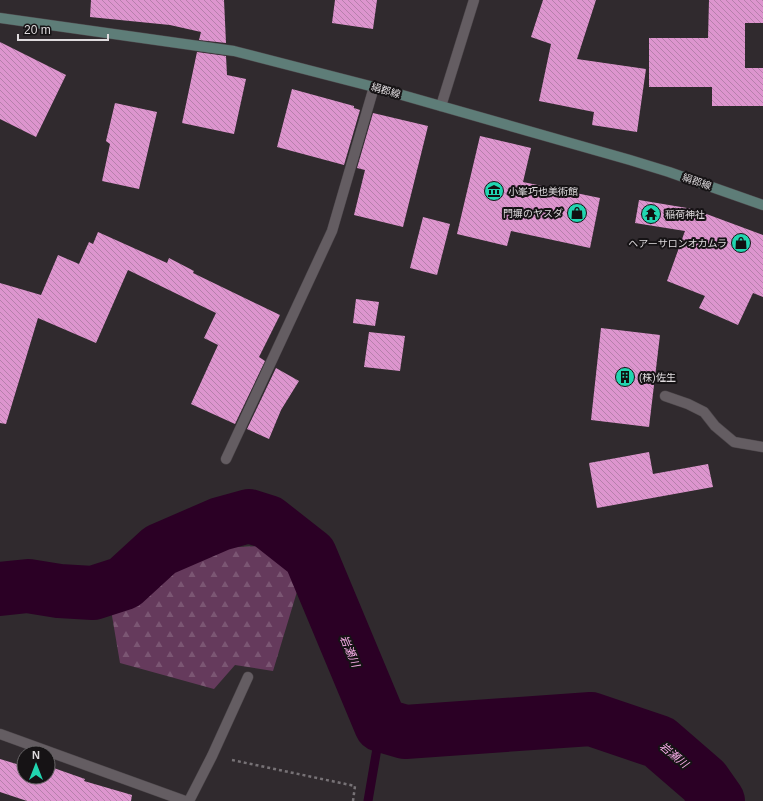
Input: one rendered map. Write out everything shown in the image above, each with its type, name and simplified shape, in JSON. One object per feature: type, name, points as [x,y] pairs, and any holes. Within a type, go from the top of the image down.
[{"type":"main road","name":"絹郡線","points":[[0,18],[234,51],[374,87],[669,172],[763,205]]},
{"type":"street","points":[[442,106],[474,0]]},
{"type":"street","points":[[226,459],[332,231],[374,87]]},
{"type":"street","points":[[665,396],[688,404],[704,412],[715,426],[734,442],[763,447]]},
{"type":"street","points":[[190,801],[248,678]]},
{"type":"street","points":[[0,734],[185,801]]},
{"type":"path","points":[[212,756],[355,786],[353,801]]},
{"type":"green space","points":[[261,546],[301,562],[299,585],[273,671],[235,665],[214,689],[120,663],[111,610],[216,548]]},
{"type":"building","points":[[91,0],[224,0],[226,43],[199,40],[201,32],[170,25],[90,17]]},
{"type":"building","points":[[335,0],[377,0],[373,29],[332,23]]},
{"type":"building","points":[[543,0],[596,0],[577,59],[646,69],[637,132],[592,125],[594,112],[539,101],[551,44],[531,37]]},
{"type":"building","points":[[709,0],[763,0],[763,23],[745,23],[745,68],[763,68],[763,106],[712,106],[712,87],[649,87],[649,38],[708,38]]},
{"type":"building","points":[[0,42],[66,75],[36,137],[0,119]]},
{"type":"building","points":[[197,52],[226,56],[227,75],[246,79],[234,134],[182,123]]},
{"type":"building","points":[[292,89],[354,106],[354,108],[360,110],[344,165],[277,147]]},
{"type":"building","points":[[115,103],[157,112],[139,189],[102,181],[110,144],[106,141]]},
{"type":"building","points":[[373,113],[428,126],[403,227],[354,215],[365,170],[357,168]]},
{"type":"building","points":[[480,136],[531,148],[523,182],[600,198],[590,248],[511,231],[507,246],[457,234]]},
{"type":"building","points":[[639,200],[693,209],[763,235],[763,297],[753,293],[738,325],[699,308],[705,296],[667,281],[685,231],[635,223]]},
{"type":"building","points":[[423,217],[450,224],[437,275],[410,268]]},
{"type":"building","points":[[98,232],[167,263],[169,258],[194,271],[193,273],[280,315],[259,357],[265,361],[235,424],[191,404],[218,345],[204,338],[216,313],[128,270],[96,343],[38,318],[6,424],[0,423],[0,283],[41,295],[58,255],[79,264],[89,242],[93,244]]},
{"type":"building","points":[[356,299],[379,302],[375,326],[353,323]]},
{"type":"building","name":"(株)佐生","points":[[601,328],[660,335],[649,427],[591,420]]},
{"type":"building","points":[[369,332],[405,336],[400,371],[364,367]]},
{"type":"building","points":[[276,368],[299,381],[281,410],[269,439],[247,429]]},
{"type":"building","points":[[649,452],[653,474],[708,464],[713,487],[597,508],[589,463]]},
{"type":"building","points":[[0,759],[16,764],[16,785],[56,785],[56,769],[85,779],[84,781],[132,795],[131,801],[27,801],[0,792]]},
{"type":"waterway","name":"岩瀬川","points":[[0,589],[28,586],[59,591],[93,593],[124,583],[160,550],[220,524],[249,516],[268,522],[310,555],[381,725],[405,732],[591,719],[659,742],[704,781],[718,801]]},
{"type":"waterway","points":[[368,801],[381,725]]},
{"type":"place","name":"小峯巧也美術館","points":[[494,191]]},
{"type":"place","name":"門塀のヤスダ","points":[[577,213]]},
{"type":"place","name":"稲荷神社","points":[[651,214]]},
{"type":"place","name":"ヘアーサロンオカムラ","points":[[741,243]]},
{"type":"place","name":"(株)佐生","points":[[625,377]]}]
